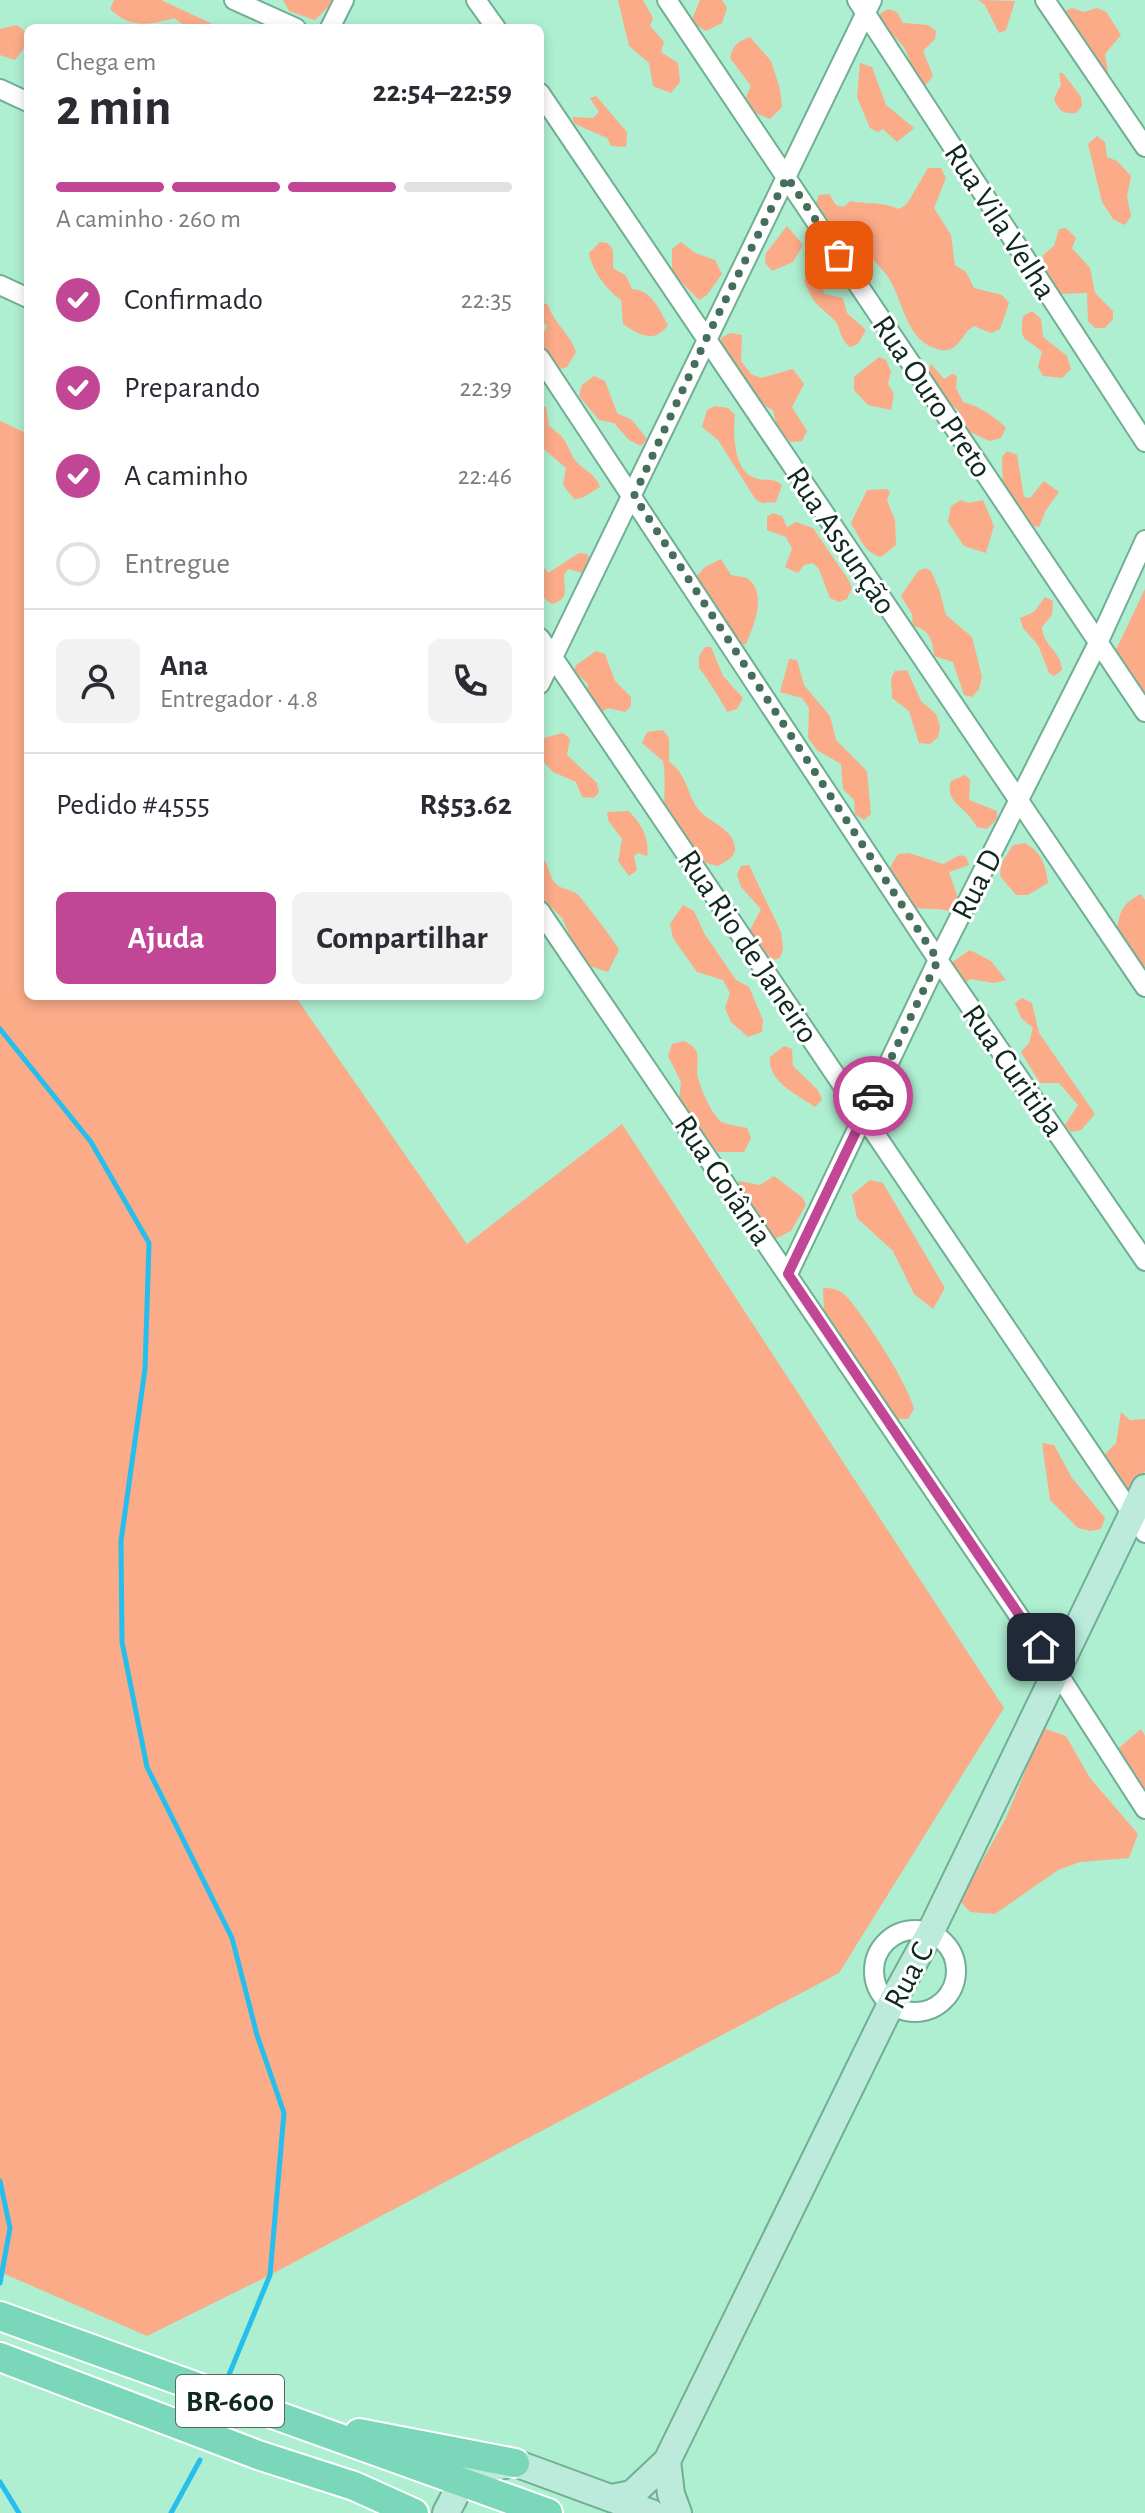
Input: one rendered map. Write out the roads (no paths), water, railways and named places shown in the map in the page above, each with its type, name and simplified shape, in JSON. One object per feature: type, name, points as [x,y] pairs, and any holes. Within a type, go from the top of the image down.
[{"type":"main road","name":"BR-600","points":[[0,2316],[548,2513]]},
{"type":"main road","name":"BR-600","points":[[0,2357],[258,2455],[354,2486],[414,2513]]},
{"type":"main road","points":[[279,2418],[515,2463]]},
{"type":"main road","points":[[258,2455],[374,2513]]},
{"type":"street","points":[[234,0],[287,24]]},
{"type":"street","points":[[332,24],[344,0]]},
{"type":"street","points":[[476,0],[493,24]]},
{"type":"street","name":"Rua Ouro Preto","points":[[667,0],[1145,712]]},
{"type":"street","points":[[1045,0],[1145,147]]},
{"type":"street","points":[[544,677],[787,177],[865,4]]},
{"type":"street","name":"Rua Vila Velha","points":[[865,4],[1145,442]]},
{"type":"street","points":[[0,89],[24,100]]},
{"type":"street","name":"Rua Assunção","points":[[544,99],[1145,987]]},
{"type":"street","points":[[0,285],[24,296]]},
{"type":"street","name":"Rua Curitiba","points":[[544,364],[938,960],[1145,1261]]},
{"type":"street","name":"Rua D","points":[[788,1274],[938,960],[1098,643],[1145,540]]},
{"type":"street","name":"Rua Rio de Janeiro","points":[[544,644],[1138,1523]]},
{"type":"street","name":"Rua Goiânia","points":[[544,917],[1057,1672],[1145,1809]]},
{"type":"street","name":"Rua C","points":[[611,2498],[632,2494],[667,2461],[1057,1672],[1138,1523],[1145,1488]]},
{"type":"street","points":[[918,1930],[944,1942],[954,1959],[952,1988],[940,2003],[922,2011],[902,2010],[891,2004],[876,1982],[878,1954],[899,1933],[918,1930]]},
{"type":"street","points":[[667,2461],[671,2494],[678,2513]]},
{"type":"street","points":[[446,2513],[461,2484],[478,2470],[515,2463],[651,2513]]},
{"type":"waterway","points":[[0,1029],[91,1142],[149,1243],[145,1369],[121,1541],[122,1642],[147,1767],[232,1938],[257,2035],[284,2113],[270,2275],[228,2377]]},
{"type":"waterway","points":[[0,2181],[10,2228],[0,2283]]},
{"type":"waterway","points":[[171,2513],[200,2460]]},
{"type":"waterway","points":[[0,2482],[19,2513]]}]
